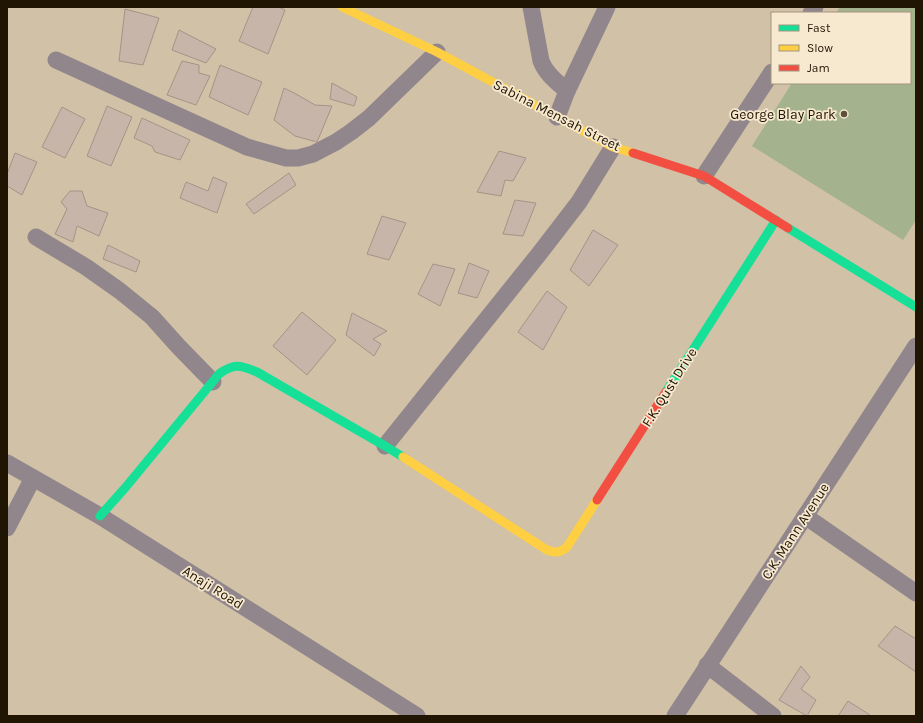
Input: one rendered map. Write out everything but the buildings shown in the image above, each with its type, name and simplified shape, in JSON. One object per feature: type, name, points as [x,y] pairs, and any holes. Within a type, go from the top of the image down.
[{"type":"street","name":"Sabina Mensah Street","points":[[342,7],[437,52],[613,147],[704,176],[916,307]]},
{"type":"street","points":[[531,7],[543,66],[548,73],[567,91]]},
{"type":"street","points":[[557,117],[567,91],[606,7]]},
{"type":"street","points":[[56,60],[247,147],[286,158],[298,158],[313,154],[351,132],[369,118],[437,52]]},
{"type":"street","points":[[704,176],[771,74]]},
{"type":"street","points":[[100,516],[219,374],[228,367],[232,366],[244,367],[257,372],[385,446],[539,254],[578,202],[613,147]]},
{"type":"street","name":"F.K. Qust Drive","points":[[385,446],[547,550],[555,554],[562,552],[567,547],[776,220]]},
{"type":"street","points":[[36,238],[86,268],[120,291],[152,316],[212,382]]},
{"type":"street","name":"C.K. Mann Avenue","points":[[675,716],[916,346]]},
{"type":"street","name":"Anaji Road","points":[[7,463],[100,516],[417,716]]},
{"type":"street","points":[[7,528],[33,478]]},
{"type":"street","points":[[805,516],[916,593]]},
{"type":"street","points":[[707,666],[773,716]]},
{"type":"green space","name":"George Blay Park","points":[[840,7],[916,7],[916,220],[903,240],[752,146],[791,84],[911,84],[911,12],[837,12]]},
{"type":"traffic: fast","points":[[666,392],[776,220]]},
{"type":"traffic: fast","points":[[788,228],[916,307]]},
{"type":"traffic: fast","points":[[100,516],[219,374],[224,370],[237,366],[257,372],[403,457]]},
{"type":"traffic: slow","points":[[342,7],[437,52],[613,147],[633,153]]},
{"type":"traffic: slow","points":[[403,457],[547,550],[553,552],[560,551],[567,547],[597,500]]},
{"type":"traffic: jam","points":[[633,153],[704,176],[788,228]]},
{"type":"traffic: jam","points":[[597,500],[666,392]]},
{"type":"place","name":"George Blay Park","points":[[844,114]]}]
